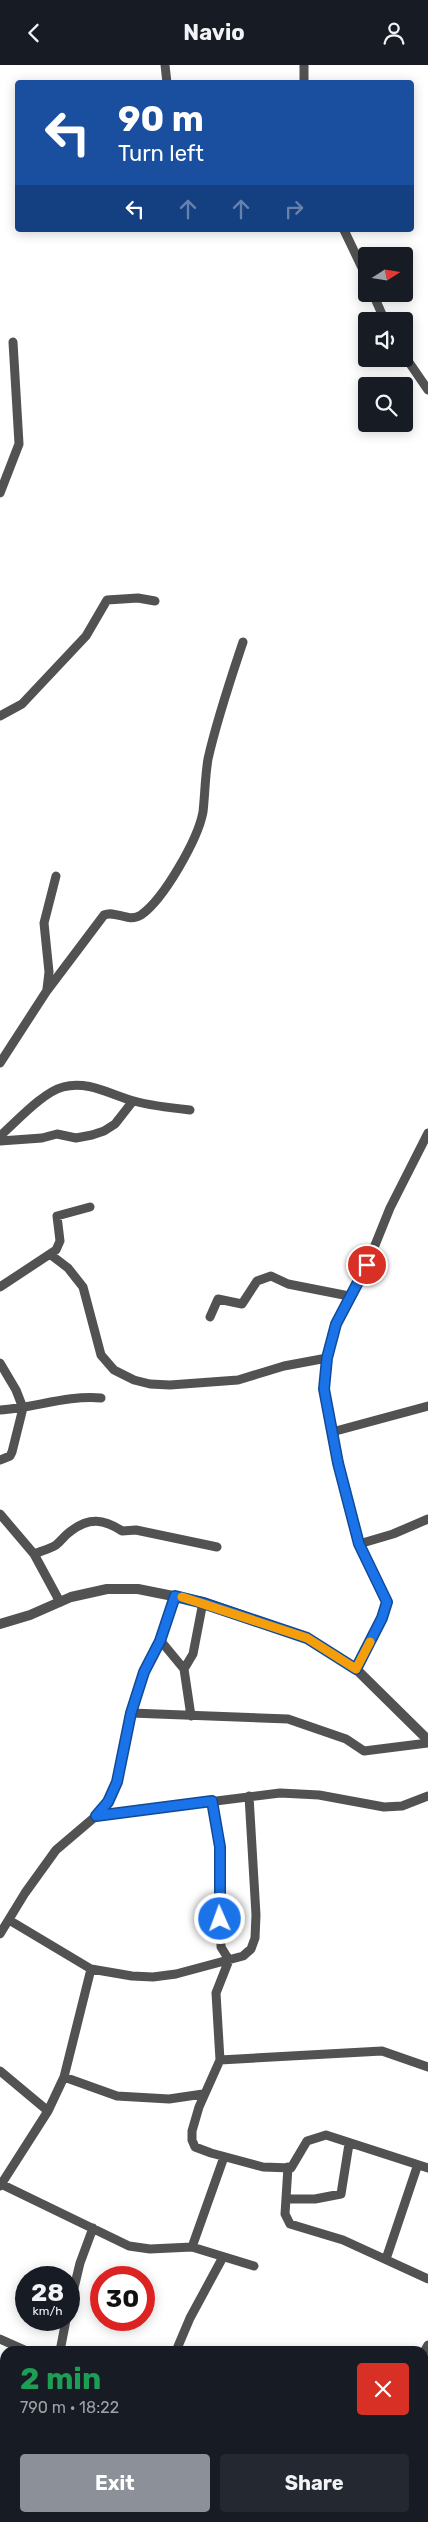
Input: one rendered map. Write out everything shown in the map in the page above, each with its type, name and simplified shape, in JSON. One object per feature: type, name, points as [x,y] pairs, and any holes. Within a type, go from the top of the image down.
[{"type":"street","points":[[165,65],[167,80]]},
{"type":"street","points":[[304,65],[304,80]]},
{"type":"street","points":[[345,232],[358,255]]},
{"type":"street","points":[[0,493],[18,444],[13,342]]},
{"type":"street","points":[[412,367],[428,390]]},
{"type":"street","points":[[0,716],[22,704],[80,643],[96,623],[103,604],[108,600],[123,598],[155,601]]},
{"type":"street","points":[[0,1063],[46,992],[104,915],[115,914],[129,919],[141,915],[163,890],[195,840],[203,812],[208,761],[215,732],[243,642]]},
{"type":"street","points":[[46,992],[49,972],[44,923],[56,876]]},
{"type":"street","points":[[0,1136],[46,1097],[62,1087],[92,1087],[133,1101],[190,1110]]},
{"type":"street","points":[[0,1141],[42,1138],[57,1133],[76,1138],[92,1135],[104,1131],[114,1124],[133,1101]]},
{"type":"street","points":[[356,1669],[382,1618],[387,1602],[359,1544],[332,1432],[324,1389],[327,1358],[336,1324],[349,1296],[367,1265],[390,1208],[428,1133]]},
{"type":"street","points":[[0,1287],[51,1255],[60,1241],[57,1216],[90,1207]]},
{"type":"street","points":[[51,1255],[68,1268],[83,1287],[101,1355],[114,1370],[134,1380],[150,1385],[170,1385],[238,1380],[291,1365],[327,1358]]},
{"type":"street","points":[[210,1317],[218,1299],[242,1304],[257,1281],[271,1276],[288,1285],[349,1296]]},
{"type":"street","points":[[0,1363],[16,1391],[22,1409],[12,1452],[10,1456],[0,1460]]},
{"type":"street","points":[[0,1410],[22,1409],[86,1397],[101,1398]]},
{"type":"street","points":[[332,1432],[428,1406]]},
{"type":"street","points":[[0,1514],[34,1554],[60,1602]]},
{"type":"street","points":[[359,1544],[392,1534],[428,1519]]},
{"type":"street","points":[[34,1554],[55,1545],[71,1530],[84,1523],[97,1521],[107,1521],[122,1531],[136,1530],[217,1547]]},
{"type":"street","points":[[0,1624],[87,1592],[106,1589],[138,1589],[203,1603],[307,1638],[356,1669],[428,1742]]},
{"type":"street","points":[[0,1935],[25,1893],[56,1850],[96,1816],[108,1802],[117,1782],[131,1713],[144,1672],[160,1641],[175,1596]]},
{"type":"street","points":[[184,1669],[193,1654],[203,1603]]},
{"type":"street","points":[[160,1641],[184,1669],[191,1716]]},
{"type":"street","points":[[131,1713],[288,1719],[346,1739],[364,1751],[428,1742]]},
{"type":"street","points":[[96,1816],[280,1793],[319,1795],[384,1807],[402,1806],[428,1796]]},
{"type":"street","points":[[9,1920],[91,1969],[153,1977],[229,1960],[243,1955],[251,1949],[256,1938],[249,1796]]},
{"type":"street","points":[[212,1801],[220,1847],[221,1947],[229,1960]]},
{"type":"street","points":[[229,1960],[216,1993],[220,2060],[203,2094],[192,2131],[192,2140],[195,2147],[224,2157],[264,2167],[291,2168],[303,2146],[313,2139],[326,2135],[349,2144],[378,2151],[417,2167],[428,2168]]},
{"type":"street","points":[[91,1969],[64,2077],[48,2111],[1,2185],[129,2246],[150,2249],[192,2247],[254,2266]]},
{"type":"street","points":[[220,2060],[382,2051],[428,2067]]},
{"type":"street","points":[[0,2071],[48,2111]]},
{"type":"street","points":[[64,2077],[116,2096],[170,2099],[203,2094]]},
{"type":"street","points":[[287,2199],[315,2199],[341,2194],[349,2144]]},
{"type":"street","points":[[192,2247],[224,2157]]},
{"type":"street","points":[[288,2167],[285,2214],[290,2224],[343,2240],[428,2279]]},
{"type":"street","points":[[386,2259],[417,2167]]},
{"type":"street","points":[[79,2266],[93,2228]]},
{"type":"street","points":[[178,2346],[190,2318],[224,2257]]},
{"type":"street","points":[[61,2346],[64,2331]]},
{"type":"street","points":[[0,2339],[16,2346]]},
{"type":"slow traffic","points":[[182,1597],[307,1638],[356,1669],[370,1642]]},
{"type":"route","points":[[220,1919],[220,1847],[212,1801],[162,1809],[96,1816],[108,1802],[117,1782],[131,1713],[144,1672],[160,1641],[175,1596],[203,1603],[307,1638],[356,1669],[382,1618],[387,1602],[359,1544],[338,1463],[324,1389],[327,1358],[336,1324],[349,1296],[367,1265]]}]
